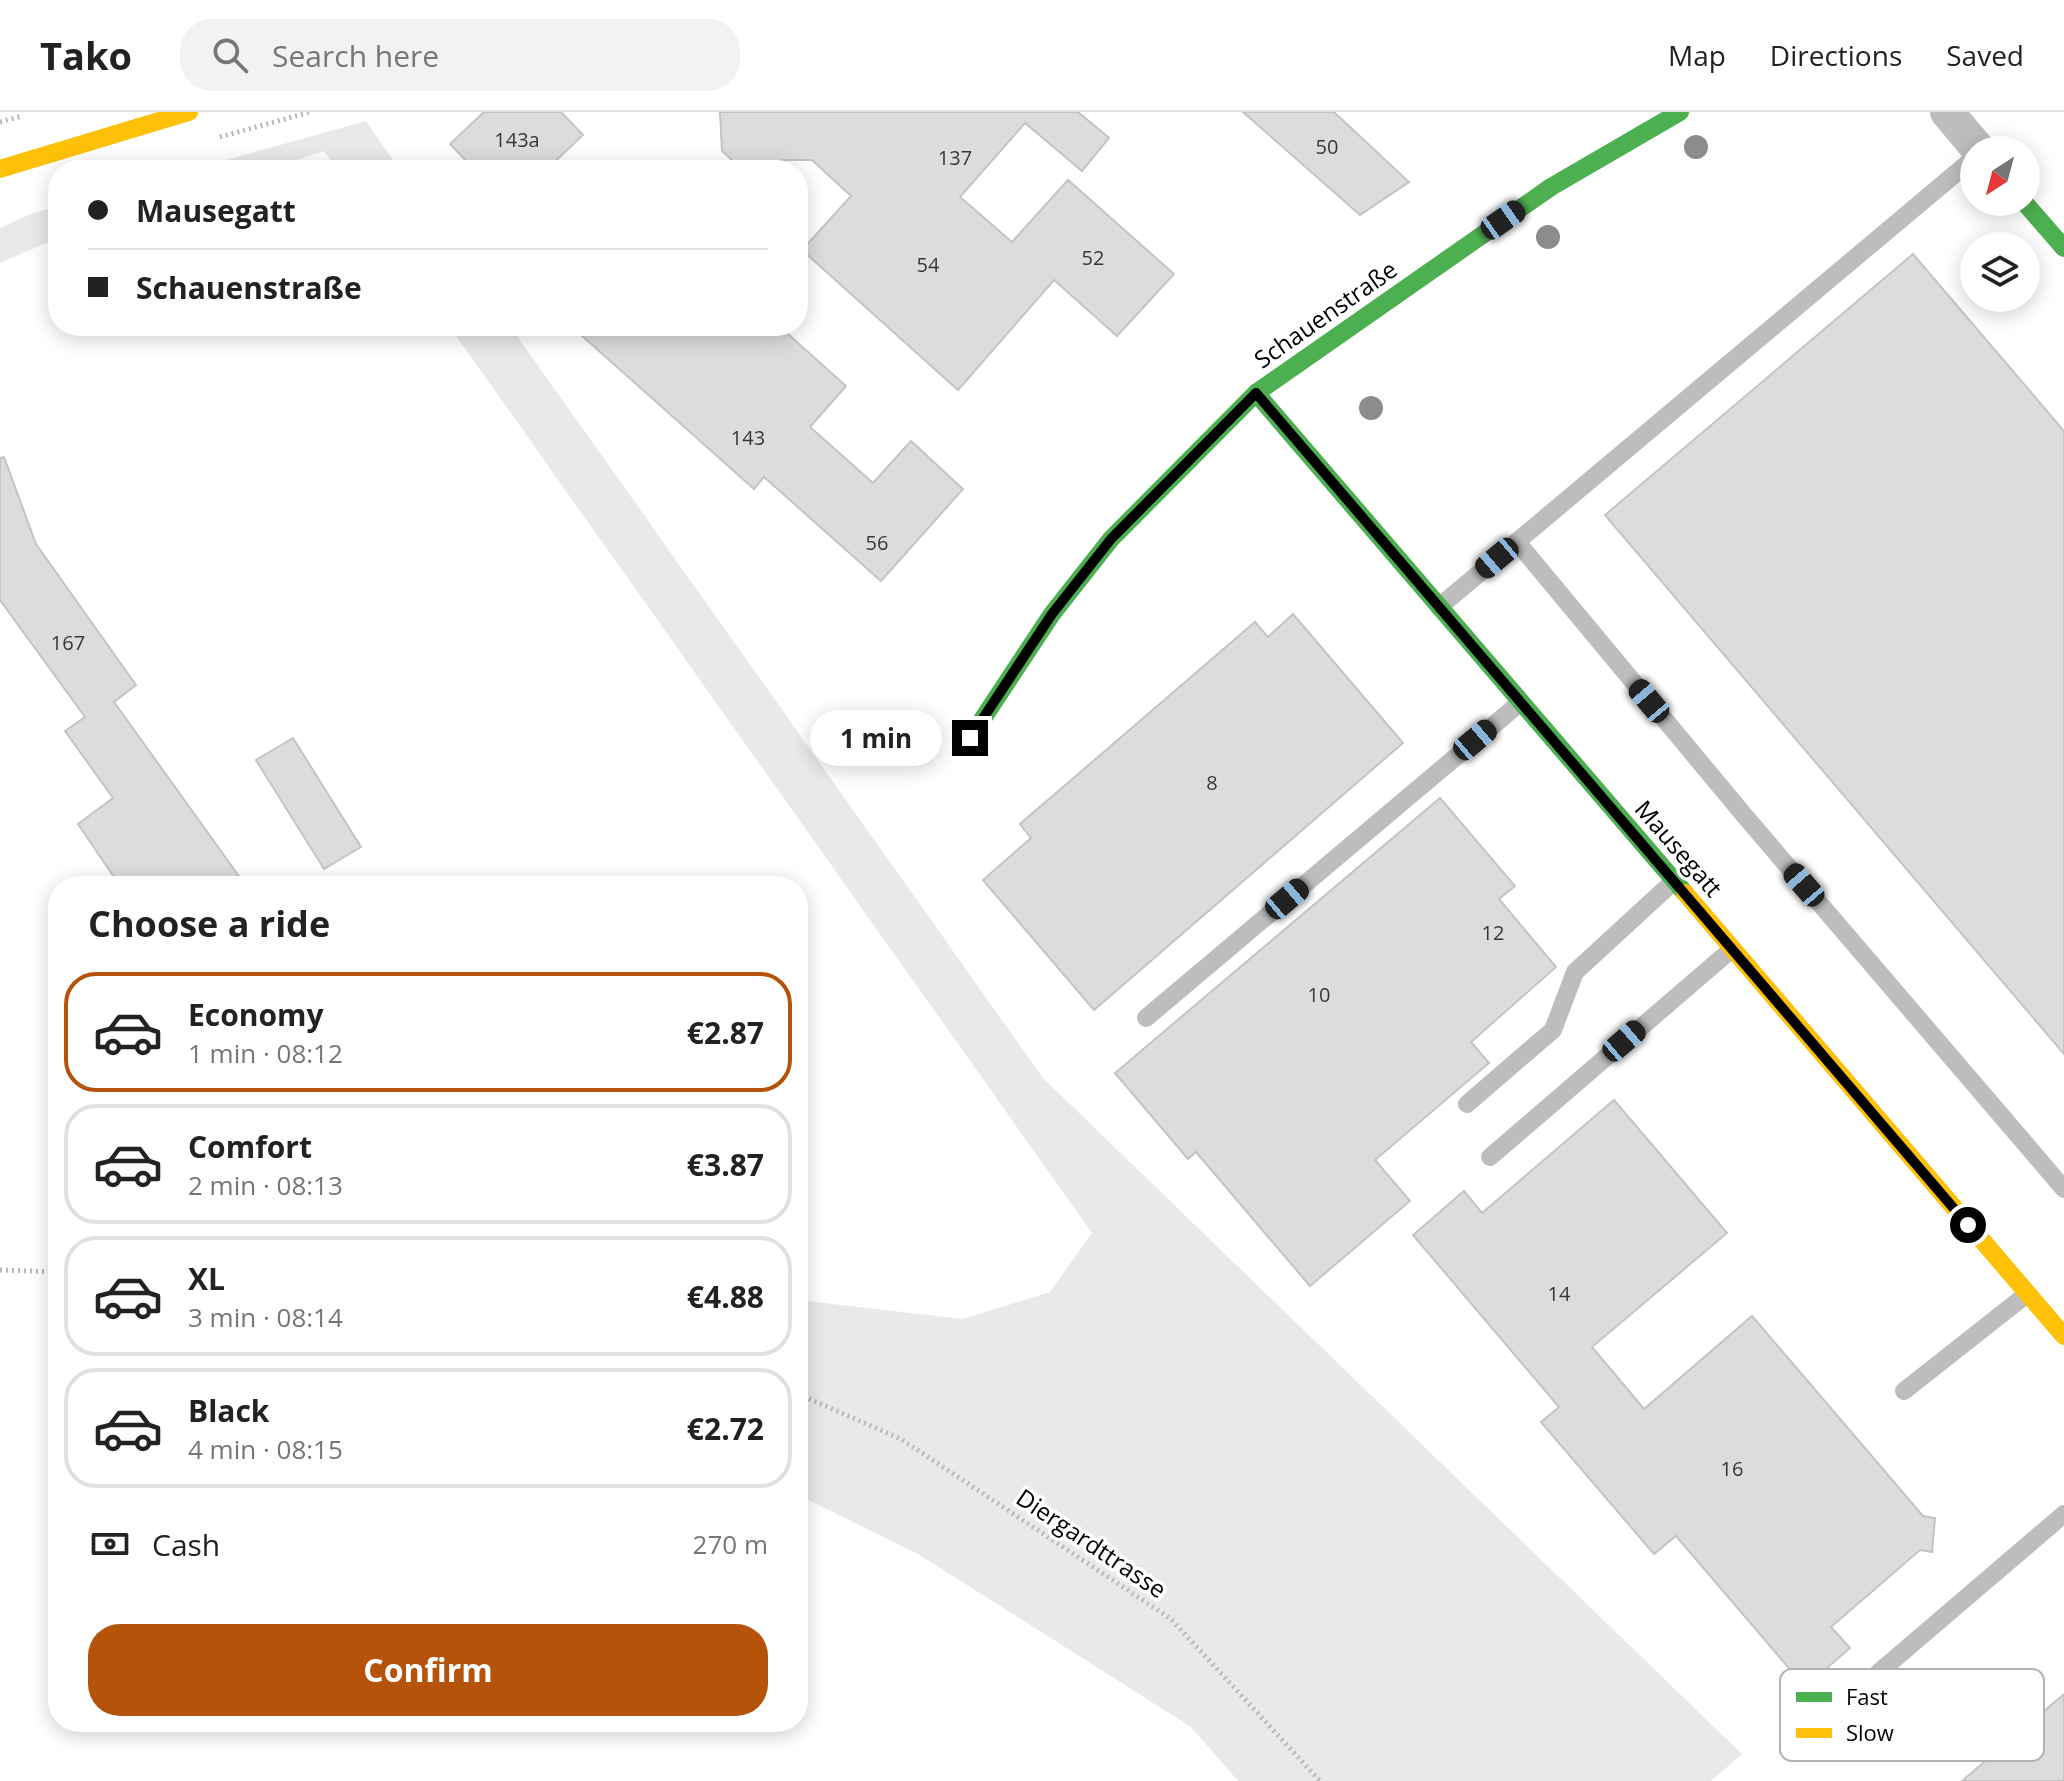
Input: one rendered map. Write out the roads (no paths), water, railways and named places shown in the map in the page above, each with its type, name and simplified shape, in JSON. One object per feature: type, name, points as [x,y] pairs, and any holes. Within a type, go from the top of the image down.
[{"type":"street","points":[[0,169],[189,112]]},
{"type":"street","name":"Schauenstraße","points":[[970,738],[1052,614],[1111,539],[1256,393],[1551,187],[1680,112]]},
{"type":"street","points":[[1947,112],[1967,136]]},
{"type":"street","points":[[2036,216],[2064,248]]},
{"type":"street","name":"Mausegatt","points":[[1256,393],[2064,1336]]},
{"type":"lane","points":[[1439,607],[1960,170]]},
{"type":"lane","points":[[1517,542],[1744,815],[2064,1189]]},
{"type":"lane","points":[[1146,1018],[1521,702]]},
{"type":"lane","points":[[1467,1104],[1553,1030],[1575,972],[1674,881]]},
{"type":"lane","points":[[1490,1157],[1732,949]]},
{"type":"lane","points":[[1904,1391],[2027,1294]]},
{"type":"lane","points":[[1883,1669],[2064,1514]]}]
